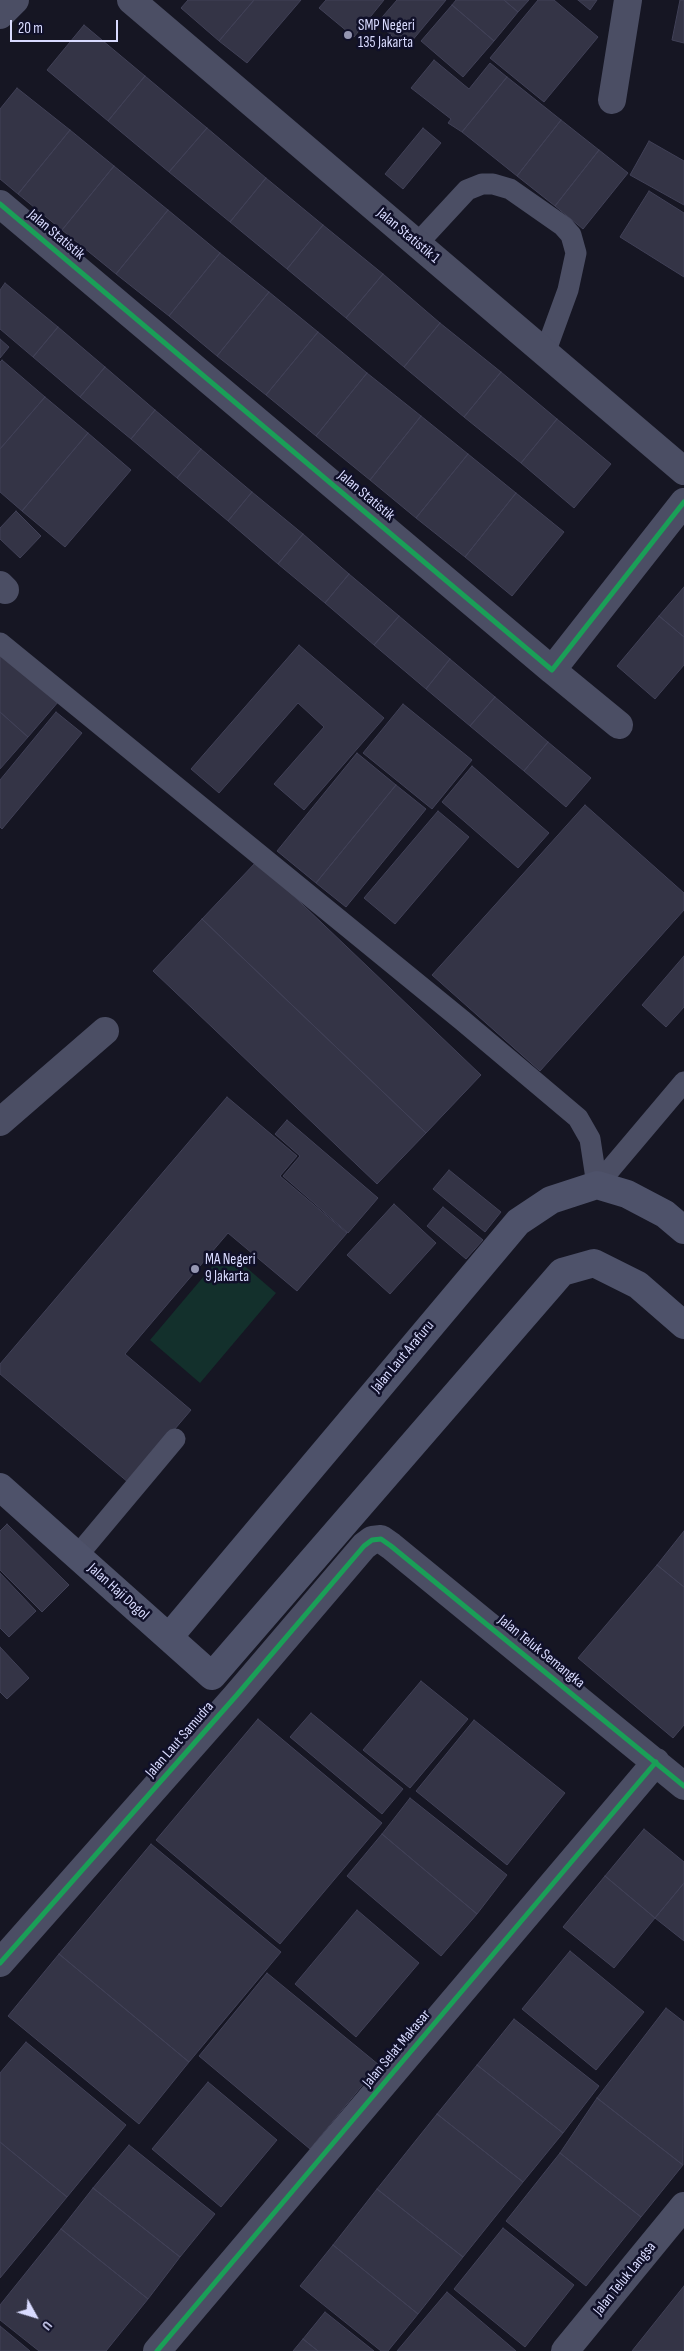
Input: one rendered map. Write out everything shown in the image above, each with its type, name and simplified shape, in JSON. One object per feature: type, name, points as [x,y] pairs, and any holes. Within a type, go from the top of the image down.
[{"type":"street","points":[[0,15],[15,0]]},
{"type":"street","name":"Jalan Statistik 1","points":[[131,0],[684,471]]},
{"type":"street","points":[[612,100],[628,0]]},
{"type":"street","name":"Jalan Statistik","points":[[0,204],[619,725]]},
{"type":"street","points":[[552,670],[684,502]]},
{"type":"street","points":[[0,1122],[105,1031]]},
{"type":"street","points":[[597,1185],[626,1194],[665,1214],[684,1230]]},
{"type":"street","name":"Jalan Laut Arafuru","points":[[169,1637],[518,1222],[551,1200],[597,1185]]},
{"type":"street","points":[[212,1676],[562,1272],[594,1263],[638,1285],[684,1325]]},
{"type":"street","name":"Jalan Haji Dogol","points":[[0,1488],[236,1696]]},
{"type":"street","name":"Jalan Laut Samudra","points":[[4,1952],[236,1696],[364,1546],[372,1540],[381,1539]]},
{"type":"street","name":"Jalan Teluk Semangka","points":[[381,1539],[684,1786]]},
{"type":"street","name":"Jalan Selat Makasar","points":[[157,2351],[656,1762]]},
{"type":"street","name":"Jalan Teluk Langsa","points":[[565,2351],[684,2206]]},
{"type":"lane","points":[[417,244],[467,190],[482,184],[493,184],[510,189],[563,226],[571,235],[576,253],[568,290],[545,353]]},
{"type":"lane","points":[[0,643],[463,1021],[578,1118],[590,1139],[597,1185]]},
{"type":"lane","points":[[597,1185],[684,1082]]},
{"type":"lane","points":[[77,1556],[175,1439]]},
{"type":"green space","points":[[226,1250],[276,1293],[200,1383],[150,1340]]},
{"type":"building","points":[[188,0],[254,0],[219,41],[181,8]]},
{"type":"building","points":[[254,0],[301,0],[247,63],[219,41]]},
{"type":"building","points":[[326,0],[384,0],[354,37],[319,8]]},
{"type":"building","points":[[397,0],[446,0],[406,48],[377,23]]},
{"type":"building","points":[[456,0],[504,0],[518,12],[494,41],[452,5]]},
{"type":"building","points":[[504,0],[529,0],[518,12]]},
{"type":"building","points":[[538,0],[554,0],[598,37],[544,102],[490,58]]},
{"type":"building","points":[[578,0],[597,0],[590,10]]},
{"type":"building","points":[[680,0],[684,0],[684,43],[672,40]]},
{"type":"building","points":[[452,5],[494,41],[463,77],[421,41]]},
{"type":"building","points":[[84,25],[145,76],[108,121],[47,70]]},
{"type":"building","points":[[434,60],[469,89],[490,63],[507,77],[462,132],[448,123],[451,119],[411,88]]},
{"type":"building","points":[[145,76],[207,128],[169,172],[108,121]]},
{"type":"building","points":[[507,77],[561,120],[517,176],[462,132]]},
{"type":"building","points":[[17,88],[70,130],[18,194],[0,179],[0,109]]},
{"type":"building","points":[[561,120],[599,150],[555,206],[517,176]]},
{"type":"building","points":[[207,128],[266,178],[230,222],[169,172]]},
{"type":"building","points":[[423,128],[441,143],[403,189],[385,174]]},
{"type":"building","points":[[70,130],[114,166],[62,230],[18,194]]},
{"type":"building","points":[[649,141],[684,161],[684,205],[630,175]]},
{"type":"building","points":[[599,150],[628,173],[583,229],[555,206]]},
{"type":"building","points":[[114,166],[168,210],[116,274],[62,230]]},
{"type":"building","points":[[266,178],[323,225],[287,269],[230,222]]},
{"type":"building","points":[[649,191],[684,213],[684,277],[620,237]]},
{"type":"building","points":[[168,210],[220,253],[169,316],[116,274]]},
{"type":"building","points":[[323,225],[383,274],[346,318],[287,269]]},
{"type":"building","points":[[220,253],[269,292],[217,356],[169,316]]},
{"type":"building","points":[[383,274],[440,323],[404,367],[346,318]]},
{"type":"building","points":[[5,283],[58,327],[33,357],[0,329],[0,290]]},
{"type":"building","points":[[269,292],[318,332],[266,395],[217,356]]},
{"type":"building","points":[[440,323],[501,372],[464,417],[404,367]]},
{"type":"building","points":[[58,327],[105,367],[80,397],[33,357]]},
{"type":"building","points":[[318,332],[367,373],[316,436],[266,395]]},
{"type":"building","points":[[0,339],[9,347],[0,358]]},
{"type":"building","points":[[2,360],[45,397],[0,449],[0,362]]},
{"type":"building","points":[[105,367],[155,410],[131,439],[80,397]]},
{"type":"building","points":[[501,372],[557,419],[521,463],[464,417]]},
{"type":"building","points":[[367,373],[421,416],[370,480],[316,436]]},
{"type":"building","points":[[45,397],[88,433],[22,511],[0,492],[0,449]]},
{"type":"building","points":[[155,410],[201,449],[177,478],[131,439]]},
{"type":"building","points":[[421,416],[468,454],[416,518],[370,480]]},
{"type":"building","points":[[557,419],[611,464],[574,508],[521,463]]},
{"type":"building","points":[[88,433],[131,470],[65,547],[22,511]]},
{"type":"building","points":[[201,449],[252,492],[228,521],[177,478]]},
{"type":"building","points":[[468,454],[516,493],[465,557],[416,518]]},
{"type":"building","points":[[252,492],[303,534],[278,564],[228,521]]},
{"type":"building","points":[[516,493],[564,532],[512,596],[465,557]]},
{"type":"building","points":[[16,511],[41,536],[20,558],[0,539],[0,528]]},
{"type":"building","points":[[303,534],[349,574],[325,603],[278,564]]},
{"type":"building","points":[[349,574],[399,616],[374,645],[325,603]]},
{"type":"building","points":[[684,587],[684,637],[659,616]]},
{"type":"building","points":[[399,616],[450,659],[426,689],[374,645]]},
{"type":"building","points":[[659,616],[684,637],[684,665],[655,699],[617,666]]},
{"type":"building","points":[[299,645],[384,718],[304,810],[274,784],[324,727],[298,703],[219,793],[191,769]]},
{"type":"building","points":[[0,650],[59,701],[28,737],[0,712]]},
{"type":"building","points":[[450,659],[495,697],[470,726],[426,689]]},
{"type":"building","points":[[495,697],[548,742],[524,771],[470,726]]},
{"type":"building","points":[[403,704],[472,760],[432,809],[363,753]]},
{"type":"building","points":[[0,712],[28,737],[0,769]]},
{"type":"building","points":[[56,712],[82,733],[2,829],[0,827],[0,780]]},
{"type":"building","points":[[548,742],[591,778],[566,807],[524,771]]},
{"type":"building","points":[[357,753],[396,785],[316,883],[277,851]]},
{"type":"building","points":[[472,766],[549,833],[518,868],[442,802]]},
{"type":"building","points":[[396,785],[426,809],[346,907],[316,883]]},
{"type":"building","points":[[585,805],[684,893],[684,910],[540,1071],[432,975]]},
{"type":"building","points":[[438,811],[469,837],[395,924],[364,898]]},
{"type":"building","points":[[257,861],[481,1075],[426,1133],[202,919]]},
{"type":"building","points":[[202,919],[426,1133],[377,1184],[153,971]]},
{"type":"building","points":[[684,956],[684,1007],[666,1027],[642,1005]]},
{"type":"building","points":[[227,1097],[297,1156],[280,1176],[347,1233],[297,1291],[228,1233],[125,1354],[191,1410],[129,1483],[0,1374],[0,1364]]},
{"type":"building","points":[[287,1120],[378,1198],[348,1233],[283,1176],[300,1156],[275,1134]]},
{"type":"building","points":[[449,1170],[501,1212],[485,1232],[433,1189]]},
{"type":"building","points":[[394,1204],[436,1243],[390,1294],[347,1255]]},
{"type":"building","points":[[443,1207],[483,1240],[466,1259],[427,1226]]},
{"type":"building","points":[[7,1524],[69,1585],[42,1612],[0,1570],[0,1531]]},
{"type":"building","points":[[684,1531],[684,1587],[657,1565]]},
{"type":"building","points":[[657,1565],[684,1587],[684,1725],[673,1738],[578,1658]]},
{"type":"building","points":[[0,1573],[36,1611],[9,1637],[0,1628]]},
{"type":"building","points":[[0,1647],[29,1678],[7,1699],[0,1692]]},
{"type":"building","points":[[421,1681],[468,1719],[410,1788],[363,1750]]},
{"type":"building","points":[[311,1713],[403,1789],[382,1814],[290,1737]]},
{"type":"building","points":[[258,1719],[382,1823],[280,1944],[156,1840]]},
{"type":"building","points":[[474,1720],[565,1793],[507,1865],[416,1791]]},
{"type":"building","points":[[410,1798],[507,1875],[477,1914],[382,1834]]},
{"type":"building","points":[[644,1829],[684,1862],[684,1883],[655,1918],[605,1876]]},
{"type":"building","points":[[382,1834],[477,1914],[441,1956],[347,1876]]},
{"type":"building","points":[[151,1844],[281,1952],[189,2062],[59,1954]]},
{"type":"building","points":[[605,1876],[655,1918],[614,1968],[563,1927]]},
{"type":"building","points":[[684,1883],[684,1941],[655,1918]]},
{"type":"building","points":[[357,1910],[419,1963],[356,2037],[295,1984]]},
{"type":"building","points":[[570,1951],[644,2012],[596,2070],[522,2009]]},
{"type":"building","points":[[59,1954],[189,2062],[139,2124],[8,2016]]},
{"type":"building","points":[[267,1973],[379,2065],[310,2149],[199,2056]]},
{"type":"building","points":[[666,2008],[684,2022],[683,2165],[597,2098]]},
{"type":"building","points":[[514,2019],[599,2086],[563,2133],[477,2065]]},
{"type":"building","points":[[26,2042],[126,2125],[67,2197],[0,2142],[0,2073]]},
{"type":"building","points":[[477,2065],[563,2133],[523,2182],[437,2114]]},
{"type":"building","points":[[208,2082],[277,2140],[221,2207],[152,2149]]},
{"type":"building","points":[[597,2098],[683,2165],[641,2217],[560,2153]]},
{"type":"building","points":[[437,2114],[523,2182],[463,2257],[377,2189]]},
{"type":"building","points":[[0,2142],[67,2197],[0,2278]]},
{"type":"building","points":[[129,2145],[215,2214],[180,2257],[93,2188]]},
{"type":"building","points":[[560,2153],[641,2217],[586,2286],[506,2221]]},
{"type":"building","points":[[93,2188],[180,2257],[148,2299],[61,2229]]},
{"type":"building","points":[[377,2189],[463,2257],[418,2314],[333,2245]]},
{"type":"building","points":[[503,2228],[574,2285],[525,2347],[454,2289]]},
{"type":"building","points":[[61,2229],[148,2299],[106,2351],[39,2351],[0,2320],[0,2305]]},
{"type":"building","points":[[333,2245],[418,2314],[388,2351],[381,2351],[300,2286]]},
{"type":"building","points":[[684,2286],[684,2351],[632,2351]]},
{"type":"building","points":[[447,2292],[516,2351],[397,2351]]},
{"type":"building","points":[[325,2312],[374,2351],[318,2351],[303,2339]]},
{"type":"building","points":[[0,2326],[30,2351],[0,2351]]},
{"type":"building","points":[[303,2339],[318,2351],[293,2351]]},
{"type":"cycle path","points":[[0,204],[552,670],[684,502]]},
{"type":"cycle path","points":[[0,1963],[236,1696],[364,1546],[372,1540],[381,1539],[391,1546],[684,1786]]},
{"type":"cycle path","points":[[157,2351],[656,1762]]},
{"type":"place","name":"SMP Negeri 135 Jakarta","points":[[348,35]]},
{"type":"place","name":"MA Negeri 9 Jakarta","points":[[195,1269]]}]
